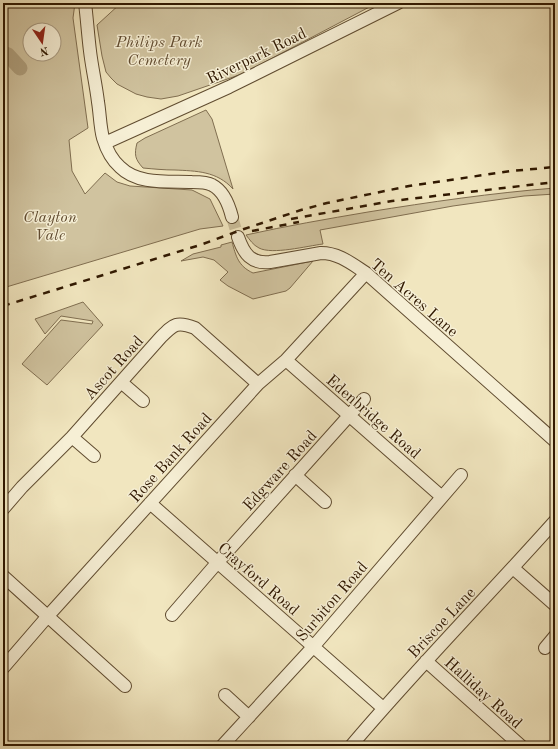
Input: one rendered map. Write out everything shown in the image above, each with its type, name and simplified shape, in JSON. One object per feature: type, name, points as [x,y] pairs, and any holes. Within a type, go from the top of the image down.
[{"type":"street","points":[[86,3],[90,52],[103,138],[110,153],[119,166],[131,176],[152,181],[200,182],[212,184],[225,196],[232,217]]},
{"type":"street","name":"Riverpark Road","points":[[105,142],[229,87],[398,3]]},
{"type":"street","name":"Ten Acres Lane","points":[[238,237],[243,250],[256,262],[270,262],[321,253],[330,253],[347,260],[366,273],[555,441]]},
{"type":"street","name":"Rose Bank Road","points":[[3,668],[47,617],[258,384],[286,360],[366,273]]},
{"type":"street","name":"Ascot Road","points":[[3,509],[22,487],[72,437],[172,326],[183,324],[195,328],[258,384]]},
{"type":"street","name":"Edenbridge Road","points":[[286,360],[442,497]]},
{"type":"street","points":[[121,382],[143,401]]},
{"type":"street","name":"Edgware Road","points":[[172,615],[295,475],[364,400]]},
{"type":"street","points":[[72,437],[94,456]]},
{"type":"street","points":[[295,475],[325,502]]},
{"type":"street","name":"Surbiton Road","points":[[222,746],[313,647],[461,475]]},
{"type":"street","name":"Crayford Road","points":[[150,503],[383,708]]},
{"type":"street","name":"Briscoe Lane","points":[[351,746],[383,708],[555,521]]},
{"type":"street","points":[[512,568],[555,605]]},
{"type":"street","points":[[3,576],[125,686]]},
{"type":"street","points":[[545,648],[555,636]]},
{"type":"street","name":"Halliday Road","points":[[426,661],[521,746]]},
{"type":"street","points":[[225,695],[249,716]]},
{"type":"green space","name":"Clayton Vale","points":[[3,3],[75,3],[73,18],[88,128],[69,140],[72,171],[85,194],[105,173],[117,182],[130,186],[192,190],[210,199],[223,226],[200,229],[3,288]]},
{"type":"green space","name":"Philips Park Cemetery","points":[[121,3],[377,3],[242,74],[178,96],[161,99],[136,94],[117,84],[106,72],[97,25]]},
{"type":"green space","points":[[206,110],[212,119],[233,189],[227,183],[213,175],[206,173],[143,168],[136,157],[137,143]]},
{"type":"green space","points":[[555,188],[555,194],[524,196],[453,206],[320,230],[323,244],[299,248],[272,251],[265,250],[255,245],[246,235],[368,212],[484,195]]},
{"type":"green space","points":[[232,242],[238,260],[244,267],[253,273],[313,261],[286,291],[253,299],[228,286],[220,280],[228,272],[214,260],[203,257],[181,261],[193,254],[221,247],[221,245]]},
{"type":"green space","points":[[83,302],[103,325],[47,385],[22,364],[61,320],[92,324],[93,321],[61,316],[45,334],[35,319]]},
{"type":"waterway","points":[[3,53],[8,55],[20,68]]},
{"type":"tunnel","points":[[232,217],[238,237]]},
{"type":"railway","points":[[3,306],[200,245],[301,210],[327,203],[409,186],[511,171],[555,167]]},
{"type":"railway","points":[[291,219],[392,201],[555,182]]},
{"type":"railway","points":[[252,231],[299,222]]}]
